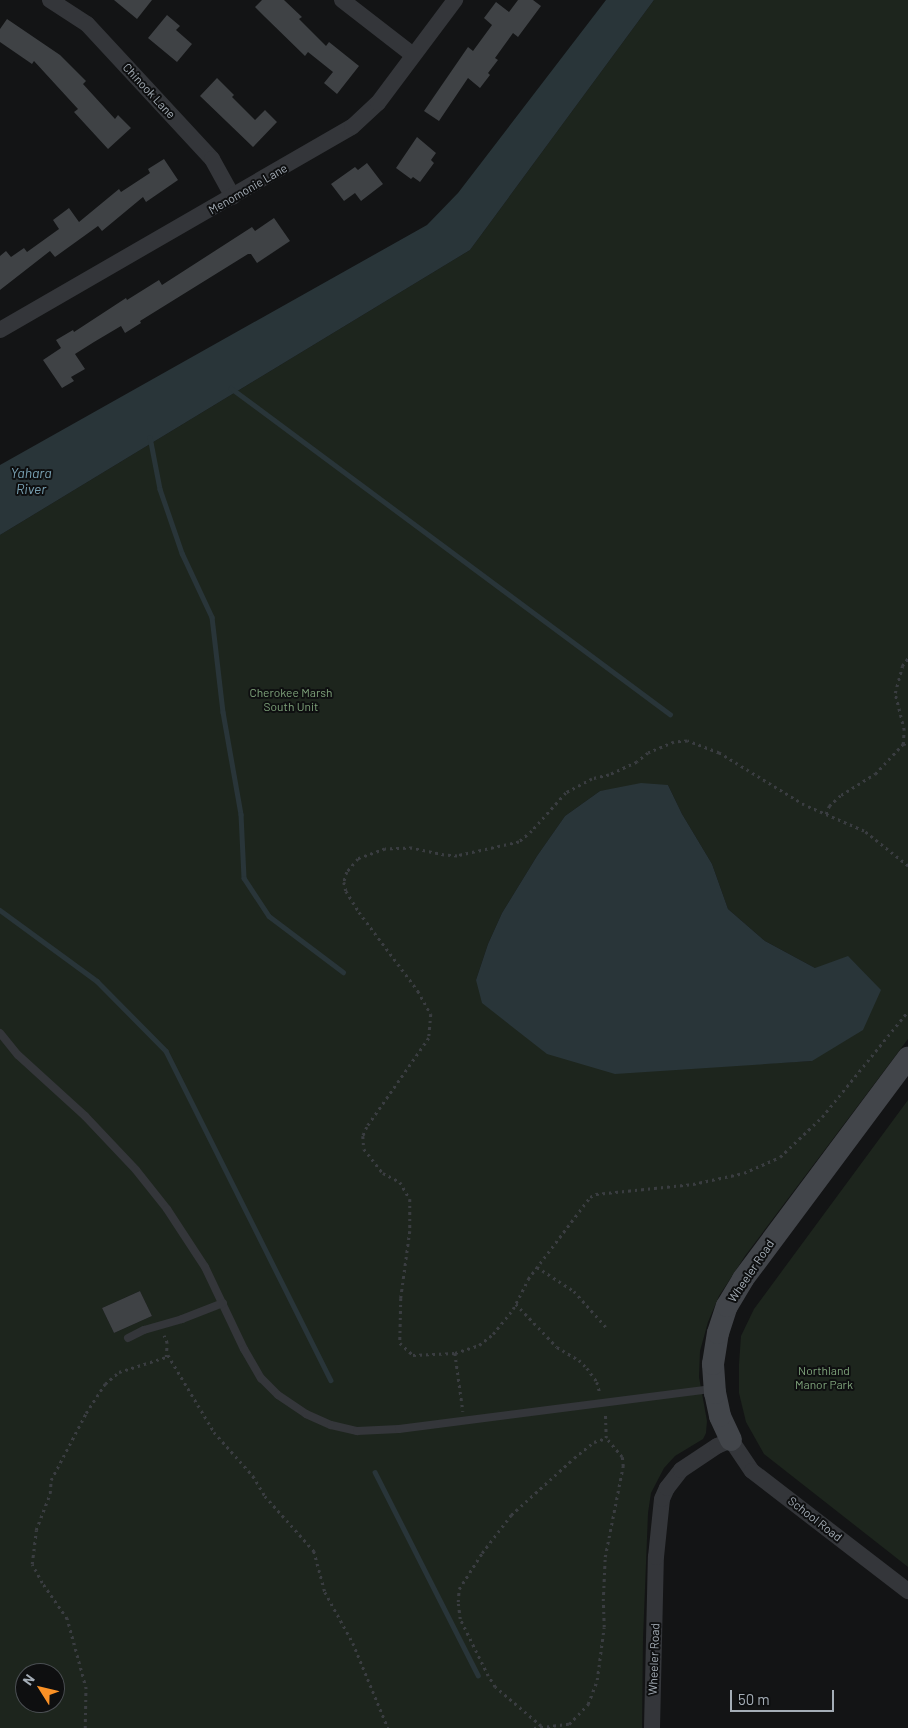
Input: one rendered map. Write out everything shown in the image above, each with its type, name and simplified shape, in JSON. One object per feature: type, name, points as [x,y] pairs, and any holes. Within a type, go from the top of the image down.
[{"type":"street","name":"Chinook Lane","points":[[50,0],[87,24],[212,159],[233,197]]},
{"type":"street","points":[[342,0],[413,54]]},
{"type":"street","name":"Menomonie Lane","points":[[0,330],[352,128],[378,103],[454,0]]},
{"type":"street","name":"Wheeler Road","points":[[652,1728],[656,1557],[662,1499],[667,1488],[681,1470],[717,1446],[731,1440],[720,1416],[714,1389],[713,1364],[718,1333],[727,1306],[743,1279],[908,1058]]},
{"type":"street","name":"School Road","points":[[731,1440],[752,1471],[908,1590]]},
{"type":"lane","points":[[0,1033],[18,1055],[86,1116],[136,1170],[167,1210],[205,1267],[244,1349],[261,1378],[278,1395],[306,1414],[331,1425],[358,1431],[399,1429],[714,1389]]},
{"type":"lane","points":[[128,1338],[144,1330],[223,1303]]},
{"type":"path","points":[[903,744],[904,730],[895,693],[902,666],[908,658]]},
{"type":"path","points":[[908,866],[864,832],[804,805],[719,753],[687,741],[674,742],[648,753],[637,762],[609,775],[592,779],[566,793],[532,831],[519,842],[457,856],[412,848],[385,849],[358,859],[347,872],[344,882],[346,891],[359,912],[418,991],[431,1014],[429,1038],[367,1127],[363,1136],[364,1149],[383,1173],[400,1182],[410,1199],[410,1231],[401,1298],[400,1344],[413,1355],[455,1353],[479,1345],[493,1334],[516,1304],[528,1279],[590,1197],[596,1194],[702,1182],[744,1173],[780,1157],[822,1117],[908,1011]]},
{"type":"path","points":[[826,814],[829,806],[835,800],[875,774],[903,744],[908,743]]},
{"type":"path","points":[[537,1267],[574,1291],[606,1327]]},
{"type":"path","points":[[516,1304],[557,1347],[579,1360],[597,1382],[602,1403],[606,1438],[622,1457],[623,1466],[605,1557],[604,1627],[597,1680],[588,1704],[569,1724],[534,1728]]},
{"type":"path","points":[[160,1325],[168,1355],[214,1432],[253,1476],[265,1496],[301,1534],[314,1551],[325,1592],[352,1643],[388,1728]]},
{"type":"path","points":[[455,1353],[463,1421]]},
{"type":"path","points":[[85,1728],[86,1689],[67,1618],[42,1583],[32,1564],[36,1530],[57,1466],[86,1413],[105,1384],[119,1372],[168,1355]]},
{"type":"path","points":[[541,1727],[495,1687],[488,1676],[460,1619],[459,1588],[511,1514],[594,1442],[606,1438]]},
{"type":"green space","name":"Cherokee Marsh South Unit","points":[[654,0],[908,0],[908,1039],[745,1256],[719,1296],[708,1322],[700,1351],[699,1377],[707,1421],[706,1433],[703,1439],[675,1456],[664,1468],[651,1493],[648,1513],[643,1639],[642,1728],[0,1728],[0,535],[470,250]],"holes":[[[668,785],[682,814],[712,864],[728,909],[765,941],[815,968],[812,1061],[721,1066],[476,980],[488,944],[502,913],[537,856],[565,816],[600,791]],[[140,1291],[152,1316],[114,1333],[102,1308]]]},
{"type":"green space","name":"Northland Manor Park","points":[[908,1100],[908,1567],[764,1454],[746,1422],[739,1393],[739,1364],[741,1336],[754,1309]]},
{"type":"water","name":"Yahara River","points":[[606,0],[654,0],[470,250],[0,535],[0,465],[427,225],[458,193]]},
{"type":"water","points":[[641,783],[668,785],[682,814],[712,864],[728,909],[765,941],[815,968],[848,956],[881,990],[863,1030],[812,1061],[615,1074],[547,1054],[482,1003],[476,980],[488,944],[502,913],[537,856],[565,816],[600,791]]},
{"type":"building","points":[[114,0],[152,0],[137,19]]},
{"type":"building","points":[[262,0],[284,0],[302,17],[299,19],[326,46],[329,42],[359,66],[337,94],[324,83],[333,72],[308,52],[305,56],[255,7]]},
{"type":"building","points":[[518,0],[533,0],[541,6],[518,37],[513,33],[495,58],[498,60],[480,88],[468,78],[439,121],[424,111],[468,47],[473,51],[492,25],[484,18],[496,2],[509,12]]},
{"type":"building","points":[[167,15],[180,26],[176,30],[192,44],[177,62],[148,38]]},
{"type":"building","points":[[7,19],[60,55],[86,81],[83,84],[115,119],[118,115],[131,128],[108,149],[74,112],[78,109],[34,61],[32,64],[0,42],[0,29]]},
{"type":"building","points":[[217,78],[234,95],[232,97],[255,120],[265,110],[277,122],[253,147],[200,96]]},
{"type":"building","points":[[417,137],[436,153],[431,160],[434,163],[420,182],[413,177],[411,179],[396,168]]},
{"type":"building","points":[[164,159],[178,180],[146,202],[143,197],[102,231],[98,226],[55,257],[50,251],[0,290],[0,256],[6,251],[11,257],[24,248],[27,252],[59,229],[53,220],[69,208],[79,222],[119,189],[121,192],[150,173],[148,169]]},
{"type":"building","points":[[367,163],[383,184],[361,201],[355,193],[344,201],[331,184],[355,167],[358,170]]},
{"type":"building","points":[[274,218],[290,241],[257,263],[251,254],[248,254],[140,321],[141,323],[125,333],[121,326],[75,354],[85,369],[71,377],[74,381],[62,388],[43,360],[61,348],[56,340],[73,330],[74,332],[126,298],[127,300],[159,280],[162,285],[252,227],[255,231]]},
{"type":"building","points":[[140,1291],[152,1316],[114,1333],[102,1308]]},
{"type":"waterway","points":[[231,388],[670,714]]},
{"type":"waterway","points":[[150,437],[160,489],[182,553],[212,617],[223,712],[241,814],[244,878],[269,916],[343,972]]},
{"type":"waterway","points":[[0,910],[97,981],[166,1051],[331,1380]]},
{"type":"waterway","points":[[375,1472],[478,1675]]}]
